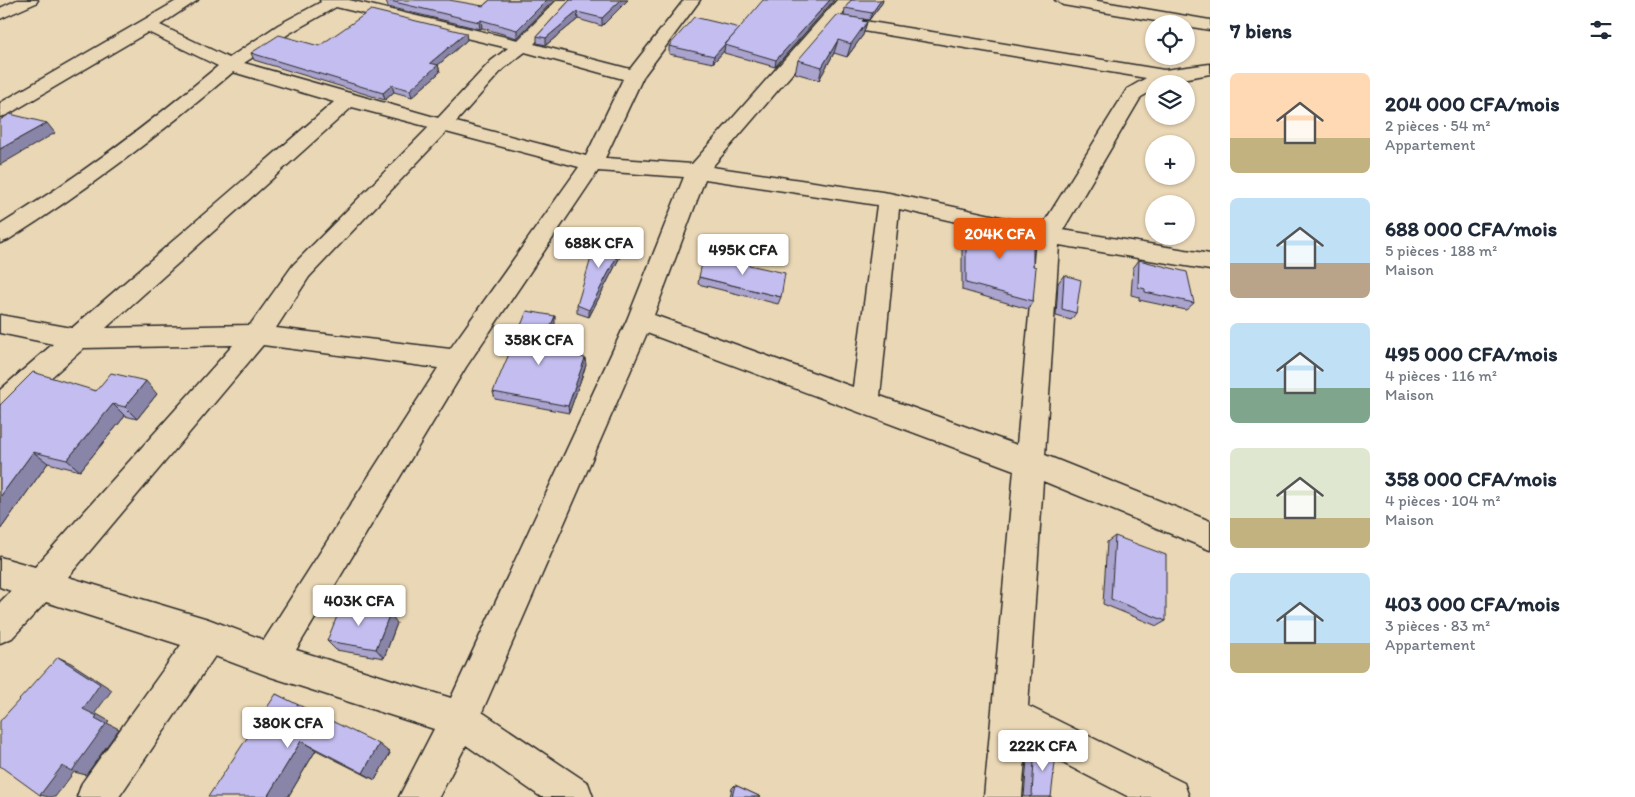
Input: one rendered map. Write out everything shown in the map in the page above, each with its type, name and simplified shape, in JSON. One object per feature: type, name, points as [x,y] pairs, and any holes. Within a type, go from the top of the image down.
[{"type":"street","points":[[0,14],[30,0]]},
{"type":"street","points":[[0,111],[190,0]]},
{"type":"street","points":[[0,235],[55,201],[182,106],[230,65],[332,0],[522,46],[634,76]]},
{"type":"street","points":[[0,626],[40,585],[257,335],[301,271],[444,123],[497,64],[522,46],[566,0]]},
{"type":"street","points":[[271,660],[457,360],[592,164],[634,76],[692,0]]},
{"type":"street","points":[[418,797],[460,719],[640,320],[697,171],[846,0]]},
{"type":"street","points":[[1062,0],[1210,25]]},
{"type":"street","points":[[830,20],[1158,75]]},
{"type":"street","points":[[147,25],[230,65],[348,100],[444,123],[592,164],[697,171],[889,200],[1048,235],[1210,262]]},
{"type":"street","points":[[1171,75],[1210,69]]},
{"type":"street","points":[[1003,797],[1048,235],[1134,92],[1145,86]]},
{"type":"street","points":[[0,406],[75,338],[348,100]]},
{"type":"street","points":[[865,403],[889,200]]},
{"type":"street","points":[[640,320],[1031,464],[1210,536]]},
{"type":"street","points":[[0,324],[75,338],[257,335],[457,360]]},
{"type":"street","points":[[0,572],[208,636],[271,660],[460,719],[574,797]]},
{"type":"street","points":[[96,797],[208,636]]},
{"type":"street","points":[[1009,716],[1170,797]]},
{"type":"building","points":[[386,0],[449,0],[483,6],[490,0],[547,0],[517,30],[481,20],[479,22]]},
{"type":"building","points":[[570,0],[621,0],[602,18],[577,12],[546,38],[537,36]]},
{"type":"building","points":[[763,0],[830,0],[776,60],[725,45]]},
{"type":"building","points":[[851,0],[881,0],[872,13],[845,8]]},
{"type":"building","points":[[371,10],[466,33],[430,63],[438,65],[410,90],[392,85],[383,93],[251,53],[279,35],[319,46]]},
{"type":"building","points":[[837,15],[864,19],[862,21],[867,22],[851,44],[838,40],[822,67],[798,60]]},
{"type":"building","points":[[694,17],[740,28],[714,56],[669,46]]},
{"type":"building","points":[[10,114],[47,123],[0,149],[0,120]]},
{"type":"building","points":[[966,218],[1033,236],[1033,266],[1036,267],[1033,301],[966,283]]},
{"type":"building","points":[[598,235],[625,241],[589,310],[577,305]]},
{"type":"building","points":[[704,255],[785,273],[781,297],[699,277]]},
{"type":"building","points":[[1139,260],[1187,272],[1194,303],[1145,292],[1145,289],[1138,287]]},
{"type":"building","points":[[1064,275],[1081,280],[1076,313],[1062,309]]},
{"type":"building","points":[[527,311],[555,316],[541,349],[585,358],[568,406],[493,392]]},
{"type":"building","points":[[33,372],[96,391],[111,373],[146,381],[125,407],[113,404],[67,460],[33,452],[0,497],[0,405]]},
{"type":"building","points":[[1115,536],[1166,555],[1166,621],[1111,599]]},
{"type":"building","points":[[342,604],[390,613],[376,649],[327,641]]},
{"type":"building","points":[[58,657],[100,684],[83,709],[97,716],[95,718],[106,724],[72,771],[62,766],[40,795],[0,766],[0,721]]},
{"type":"building","points":[[276,694],[379,744],[363,773],[301,741],[267,797],[208,797]]},
{"type":"building","points":[[1035,744],[1056,754],[1051,797],[1029,797],[1032,795]]},
{"type":"building","points":[[735,785],[761,797],[732,797]]}]
